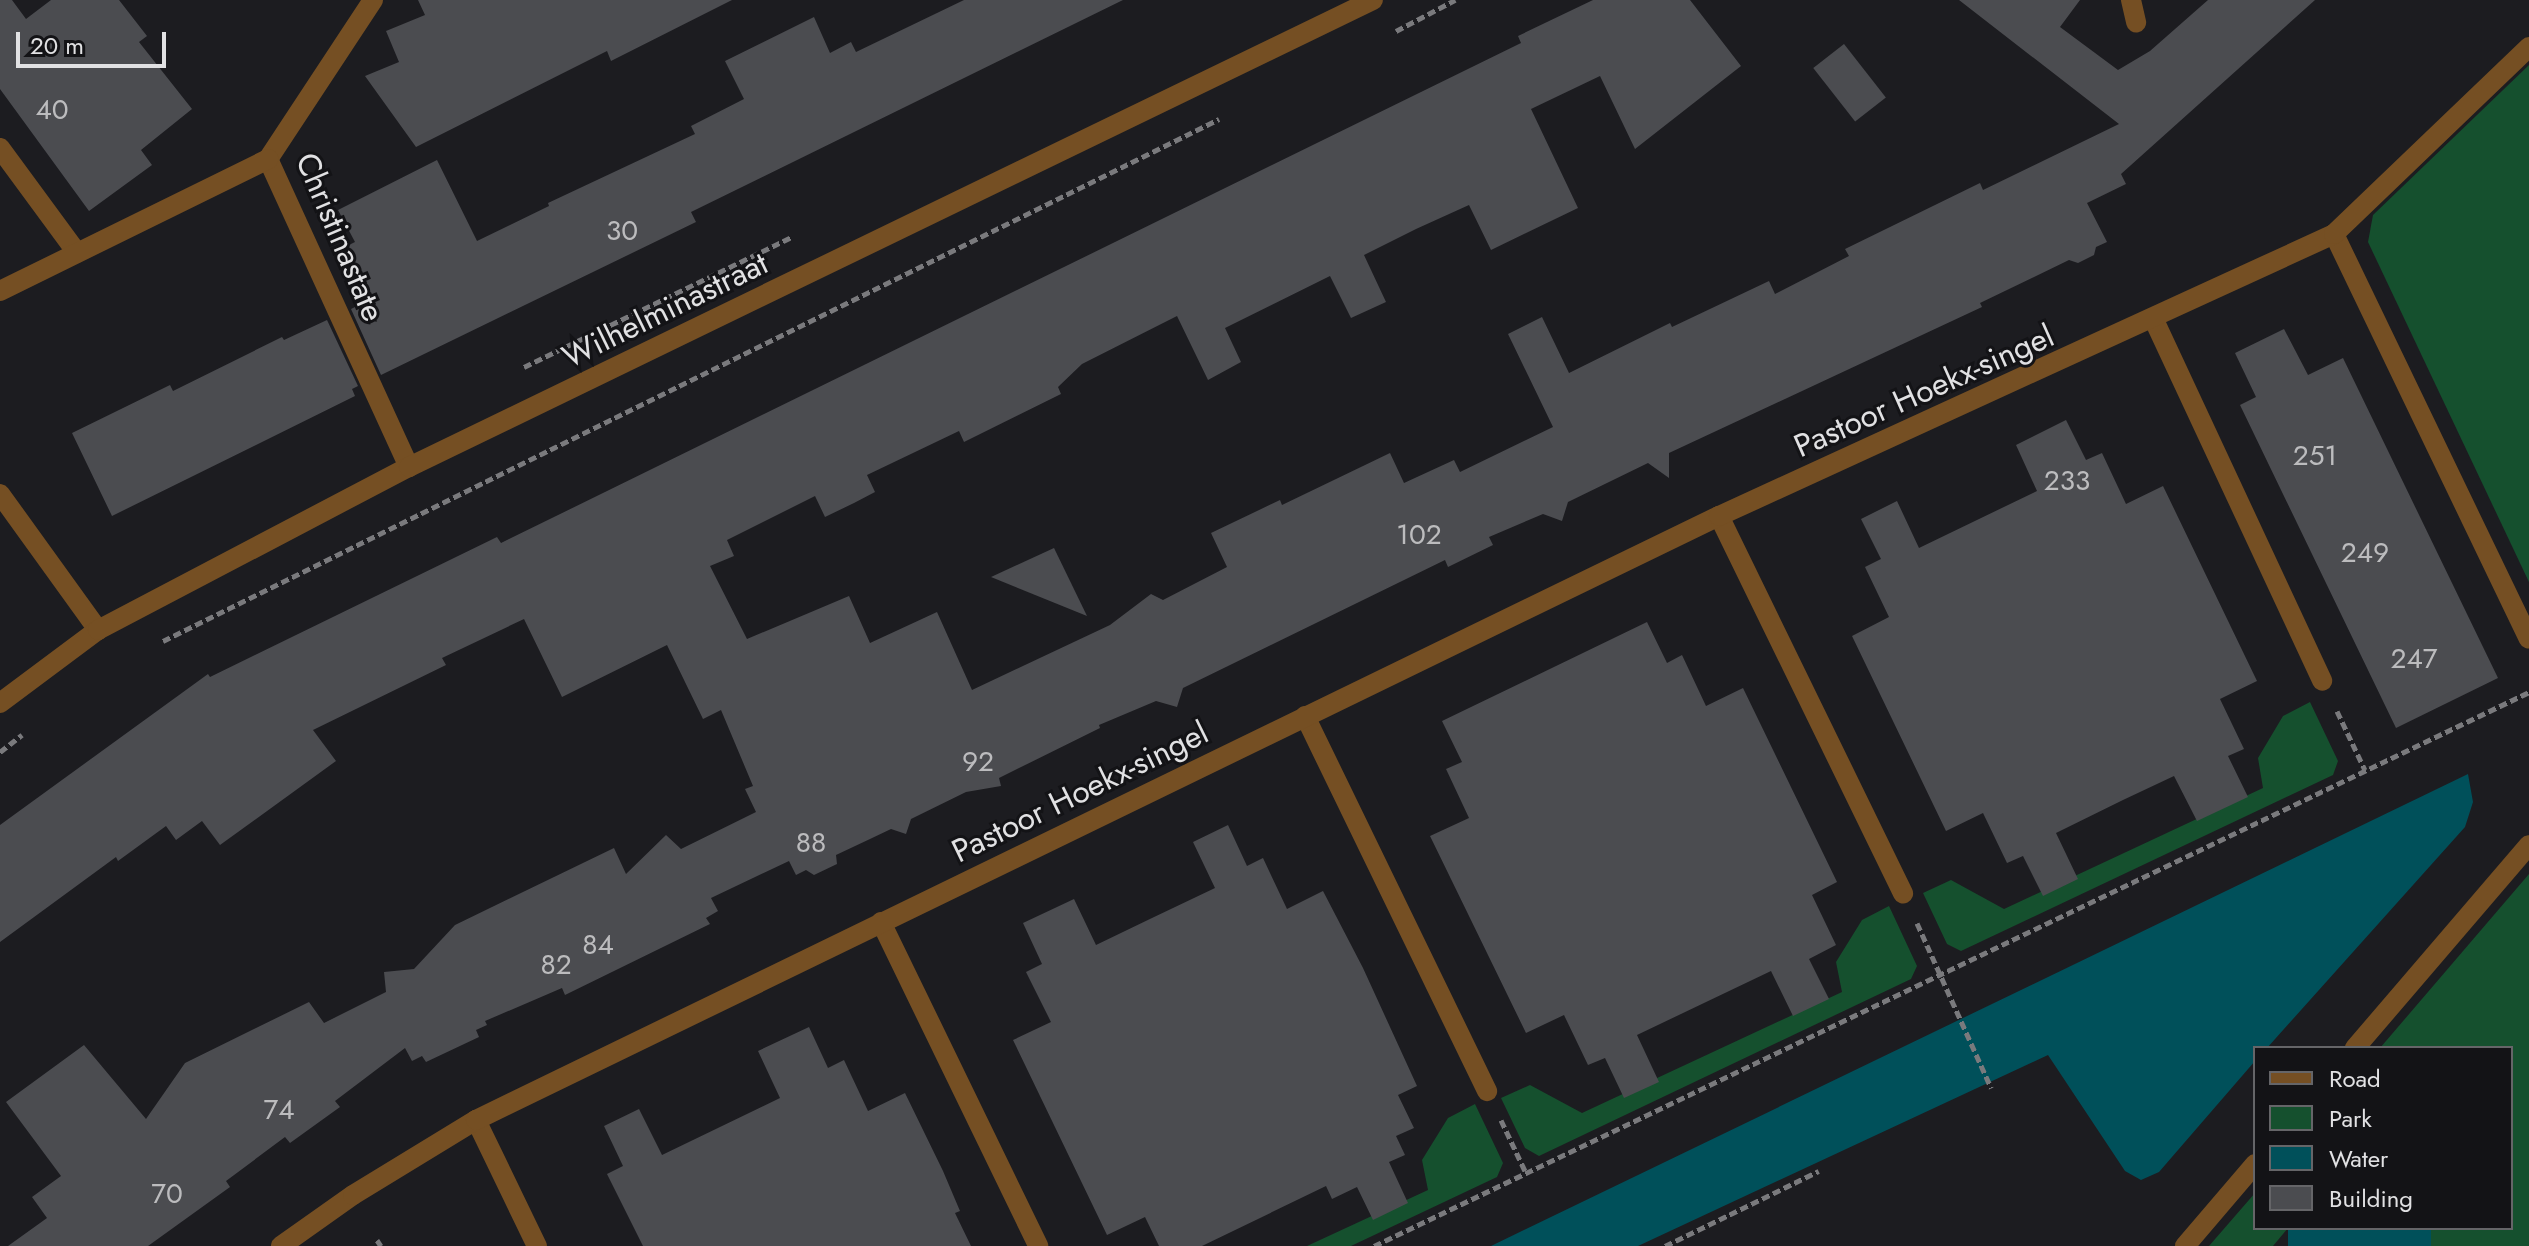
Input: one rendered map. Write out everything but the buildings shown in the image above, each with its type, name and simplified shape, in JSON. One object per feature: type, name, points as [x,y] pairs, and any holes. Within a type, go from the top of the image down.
[{"type":"street","name":"Christinastate","points":[[373,0],[268,159],[409,467]]},
{"type":"street","name":"Wilhelminastraat","points":[[0,703],[98,630],[409,467],[1373,0]]},
{"type":"street","points":[[2131,0],[2136,22]]},
{"type":"street","name":"Pastoor Hoekx-singel","points":[[281,1246],[353,1195],[476,1120],[1719,516],[2154,320],[2334,234],[2529,47]]},
{"type":"street","points":[[0,148],[77,253]]},
{"type":"street","points":[[0,291],[268,159]]},
{"type":"street","points":[[2334,234],[2529,639]]},
{"type":"street","points":[[2154,320],[2322,681]]},
{"type":"street","points":[[0,494],[98,630]]},
{"type":"street","points":[[1719,516],[1903,893]]},
{"type":"street","points":[[1305,716],[1487,1091]]},
{"type":"street","points":[[2357,1046],[2529,845]]},
{"type":"street","points":[[881,922],[1038,1246]]},
{"type":"street","points":[[476,1120],[537,1246]]},
{"type":"street","points":[[2185,1246],[2253,1166]]},
{"type":"path","points":[[1393,32],[1455,0]]},
{"type":"path","points":[[149,648],[1228,115]]},
{"type":"path","points":[[2322,681],[2365,770]]},
{"type":"path","points":[[1374,1246],[2529,692]]},
{"type":"path","points":[[0,752],[24,734]]},
{"type":"path","points":[[1903,893],[1991,1088]]},
{"type":"path","points":[[1487,1091],[1526,1173]]},
{"type":"path","points":[[1665,1246],[1819,1171]]},
{"type":"green space","points":[[2529,65],[2529,582],[2368,242],[2373,215]]},
{"type":"green space","points":[[2310,702],[2338,761],[2333,775],[1961,951],[1947,944],[1923,893],[1951,880],[2004,909],[2263,788],[2258,758],[2283,716]]},
{"type":"green space","points":[[2529,874],[2529,1246],[2428,1246],[2431,1230],[2513,1230],[2513,1046],[2382,1046]]},
{"type":"green space","points":[[1889,906],[1917,966],[1911,979],[1539,1156],[1525,1148],[1501,1098],[1530,1085],[1582,1113],[1842,992],[1836,962],[1862,920]]},
{"type":"green space","points":[[1475,1104],[1503,1163],[1497,1177],[1351,1246],[1307,1246],[1428,1190],[1422,1160],[1448,1118]]},
{"type":"green space","points":[[2253,1195],[2253,1230],[2286,1230],[2273,1246],[2209,1246]]},
{"type":"water","points":[[2468,774],[2473,802],[2465,827],[2269,1046],[2253,1046],[2253,1063],[2159,1172],[2141,1180],[2125,1171],[2048,1055],[1638,1246],[1491,1246]]},
{"type":"water","points":[[2288,1230],[2431,1230],[2431,1246],[2288,1246]]}]
